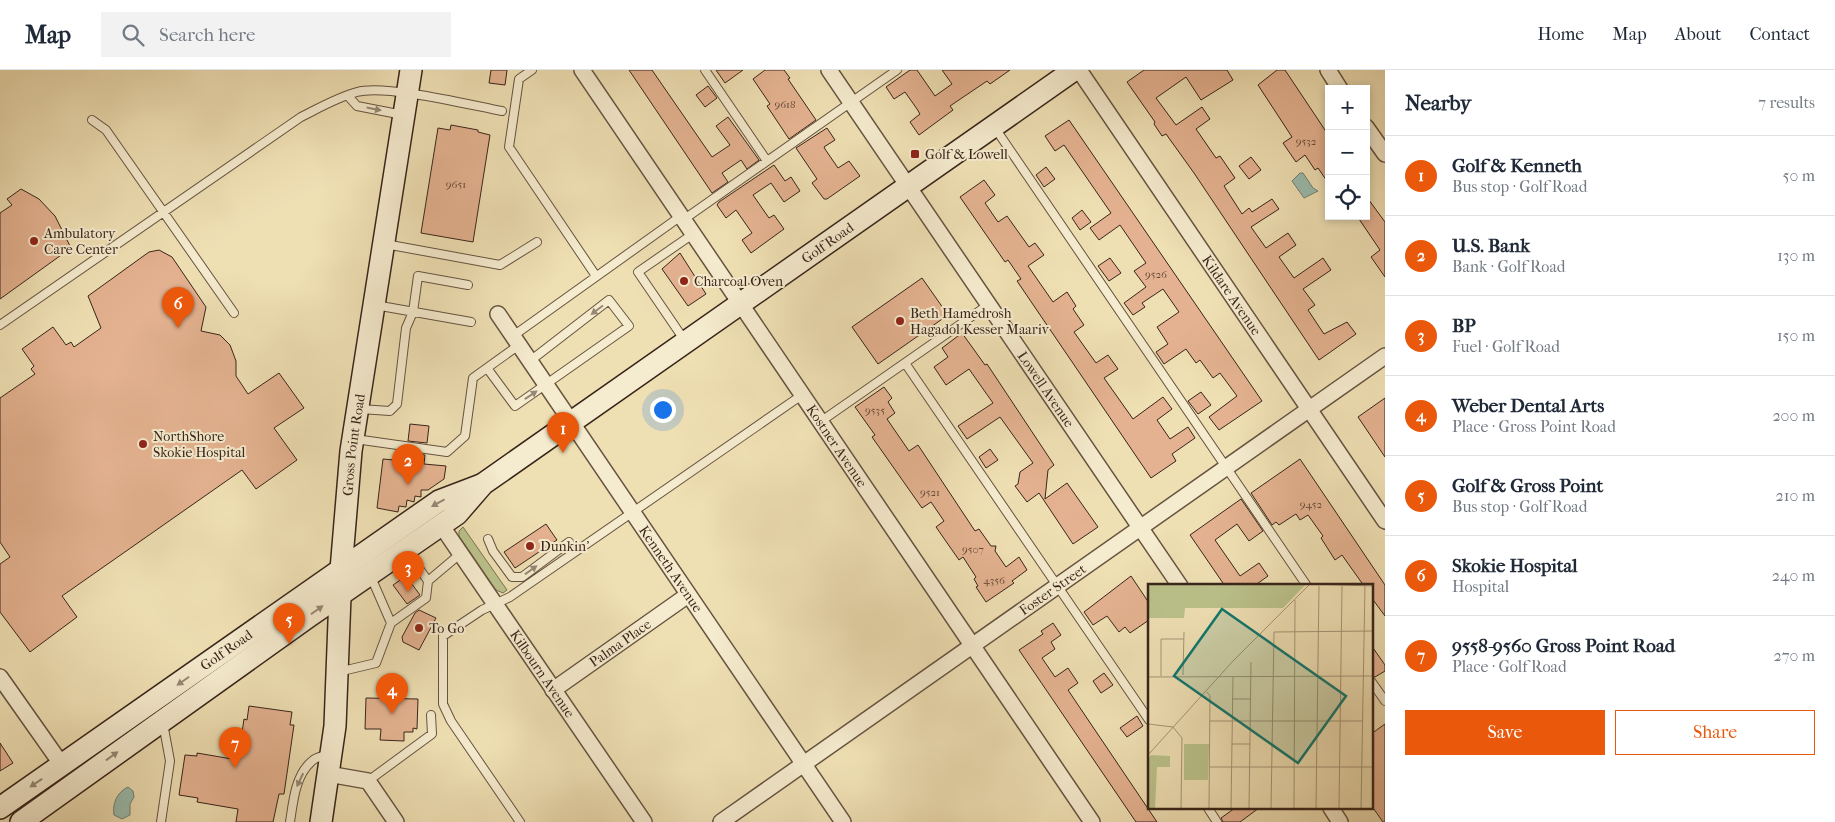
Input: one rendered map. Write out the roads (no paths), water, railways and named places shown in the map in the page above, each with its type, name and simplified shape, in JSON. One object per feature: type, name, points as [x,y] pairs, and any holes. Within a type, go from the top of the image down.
[{"type":"main road","name":"Gross Point Road","points":[[321,822],[330,763],[337,672],[341,570],[353,438],[411,70]]},
{"type":"main road","name":"Golf Road","points":[[20,822],[162,720],[457,514],[483,484],[1074,70]]},
{"type":"main road","name":"Golf Road","points":[[0,808],[438,501],[483,484]]},
{"type":"street","name":"Kostner Avenue","points":[[582,70],[1092,822]]},
{"type":"street","name":"Lowell Avenue","points":[[829,70],[1179,584]]},
{"type":"street","name":"Kildare Avenue","points":[[1079,70],[1385,521]]},
{"type":"street","points":[[1328,70],[1337,85]]},
{"type":"street","points":[[1368,130],[1385,154]]},
{"type":"street","name":"Kenneth Avenue","points":[[498,314],[843,822]]},
{"type":"street","name":"Foster Street","points":[[721,822],[1385,356]]},
{"type":"street","name":"Kilbourn Avenue","points":[[441,525],[644,822]]},
{"type":"street","name":"Palma Place","points":[[553,690],[688,595]]},
{"type":"street","points":[[0,677],[62,766]]},
{"type":"street","points":[[330,763],[368,781],[396,822]]},
{"type":"street","points":[[1332,810],[1340,822]]},
{"type":"lane","points":[[532,70],[520,79],[509,147],[596,276]]},
{"type":"lane","points":[[705,70],[767,161]]},
{"type":"lane","points":[[353,438],[446,452],[465,436],[473,378],[487,368],[516,340],[596,276],[767,161],[897,70]]},
{"type":"lane","points":[[0,325],[301,117],[340,97],[364,90],[382,90],[502,111]]},
{"type":"lane","points":[[348,96],[357,106],[403,115]]},
{"type":"lane","points":[[92,120],[106,130],[234,314]]},
{"type":"lane","points":[[994,126],[1306,584]]},
{"type":"lane","points":[[686,342],[638,272],[693,234]]},
{"type":"lane","points":[[383,244],[500,265],[538,242]]},
{"type":"lane","points":[[357,409],[390,411],[397,404],[406,328],[413,312],[418,276],[468,285]]},
{"type":"lane","points":[[487,368],[515,406],[629,326],[610,300],[530,361]]},
{"type":"lane","points":[[374,304],[471,322]]},
{"type":"lane","points":[[820,422],[988,305]]},
{"type":"lane","points":[[905,364],[1148,719]]},
{"type":"lane","points":[[520,822],[451,721],[443,704],[443,636],[494,603],[510,597],[802,395]]},
{"type":"lane","points":[[488,539],[493,551],[512,577],[522,577],[569,542]]},
{"type":"lane","points":[[337,672],[376,663],[390,623],[426,598],[428,581],[406,549]]},
{"type":"lane","points":[[428,581],[460,554]]},
{"type":"lane","points":[[370,574],[390,623]]},
{"type":"lane","points":[[1372,682],[1385,701]]},
{"type":"lane","points":[[368,781],[432,734],[431,715]]},
{"type":"lane","points":[[161,822],[170,761],[162,720]]},
{"type":"lane","points":[[290,822],[294,797],[308,765],[313,760],[330,763]]},
{"type":"lane","points":[[1209,810],[1217,822]]},
{"type":"place","name":"Golf & Lowell","points":[[915,154]]},
{"type":"place","name":"Ambulatory Care Center","points":[[34,241]]},
{"type":"place","name":"Charcoal Oven","points":[[684,281]]},
{"type":"place","name":"Beth Hamedrosh Hagadol Kesser Maariv","points":[[900,321]]},
{"type":"place","name":"Skokie Hospital","points":[[178,328]]},
{"type":"place","name":"NorthShore Skokie Hospital","points":[[143,444]]},
{"type":"place","name":"Golf & Kenneth","points":[[563,453]]},
{"type":"place","name":"U.S. Bank","points":[[408,485]]},
{"type":"place","name":"Dunkin'","points":[[530,546]]},
{"type":"place","name":"BP","points":[[408,592]]},
{"type":"place","name":"To Go","points":[[419,628]]},
{"type":"place","name":"Golf & Gross Point","points":[[289,644]]},
{"type":"place","name":"Weber Dental Arts","points":[[392,714]]},
{"type":"place","name":"9558-9560 Gross Point Road","points":[[235,768]]}]
